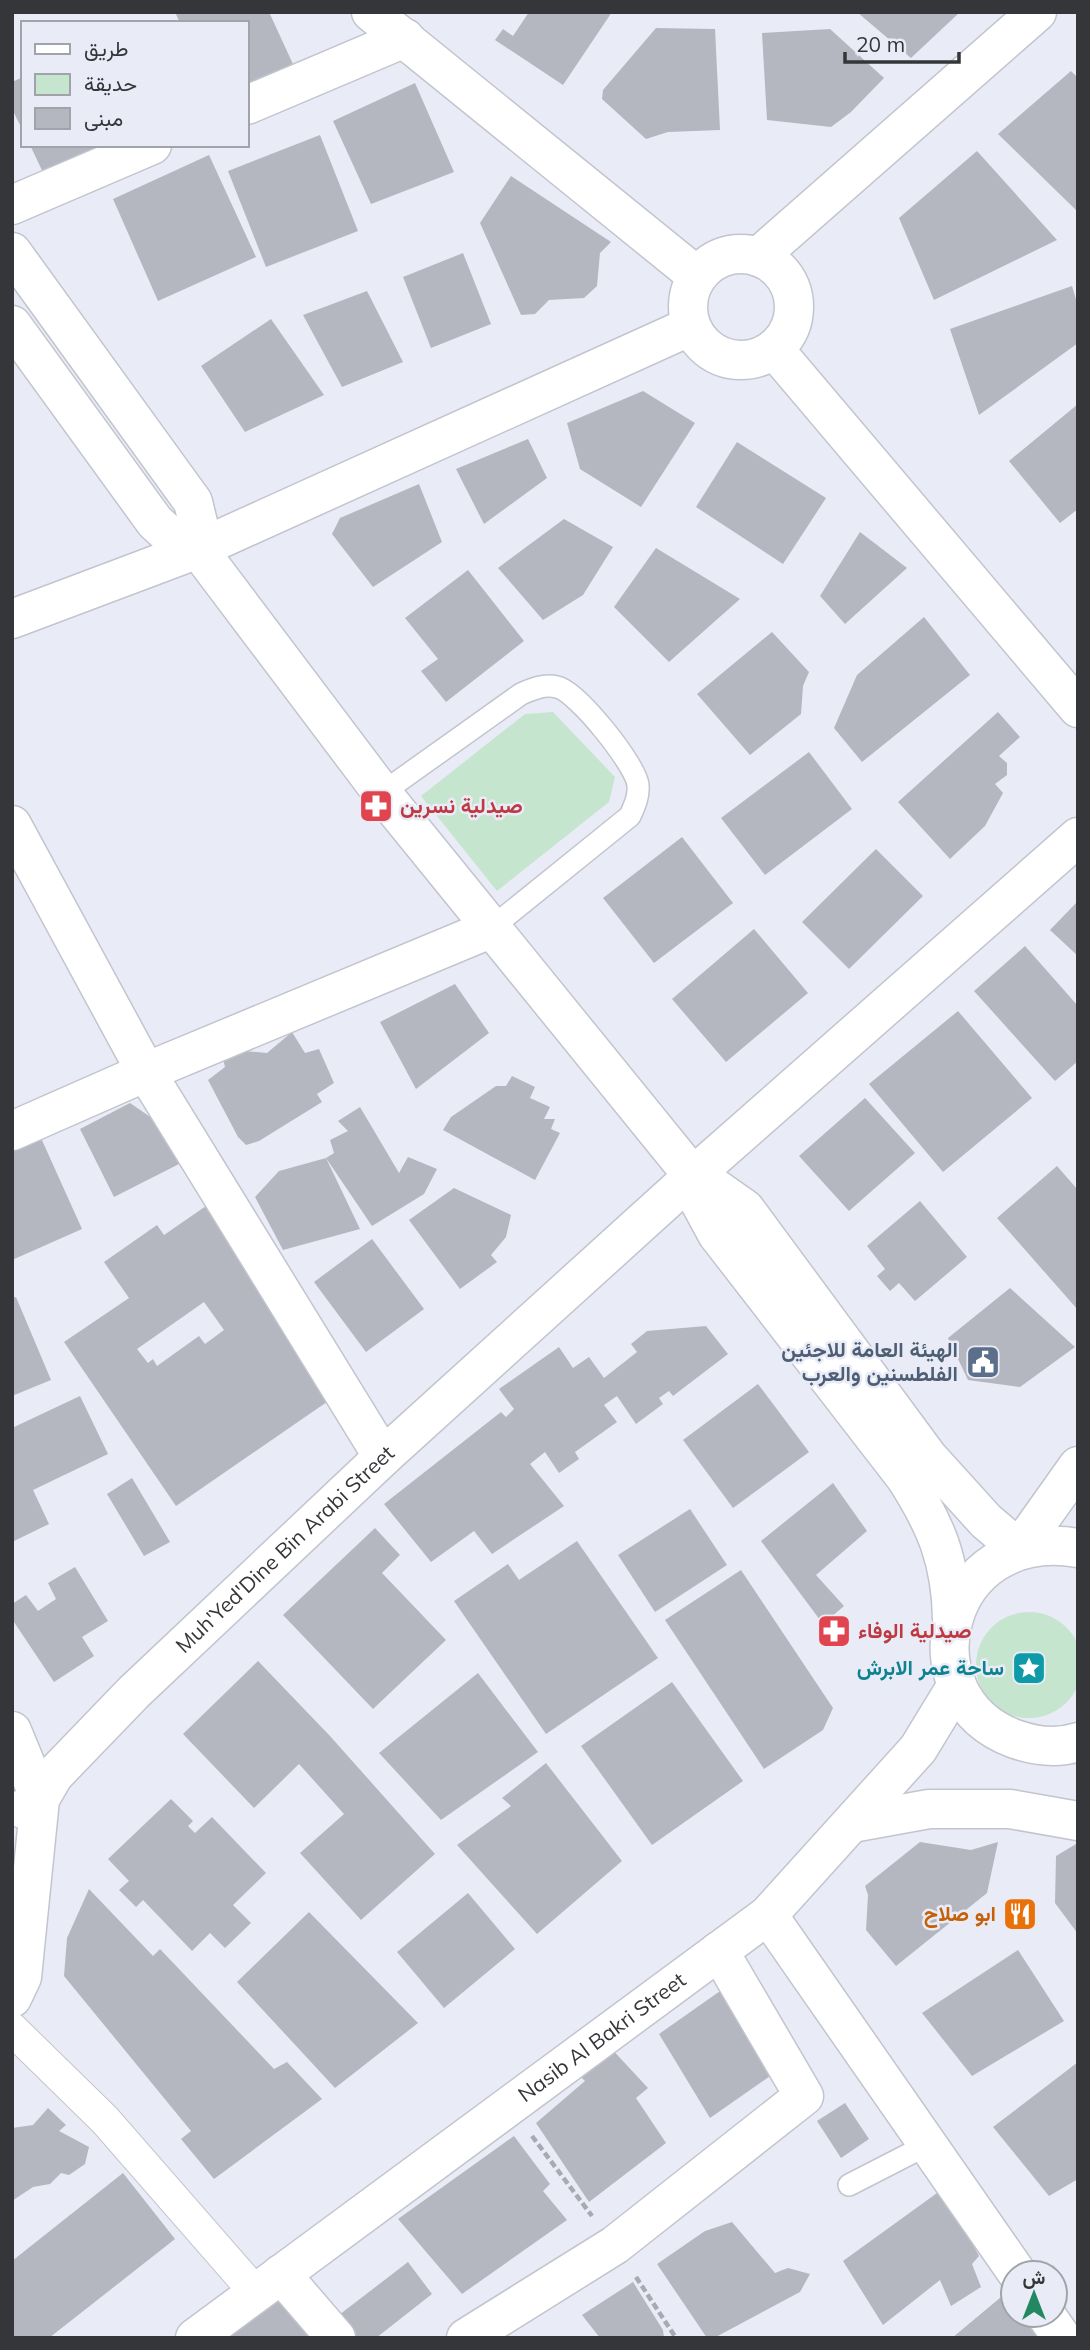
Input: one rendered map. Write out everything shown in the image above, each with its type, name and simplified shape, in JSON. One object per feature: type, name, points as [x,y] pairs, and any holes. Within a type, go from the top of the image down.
[{"type":"street","points":[[371,12],[697,276]]},
{"type":"street","points":[[758,257],[1019,19]]},
{"type":"street","points":[[248,105],[405,38]]},
{"type":"street","points":[[12,205],[147,147]]},
{"type":"street","points":[[12,252],[193,502],[200,531],[198,549]]},
{"type":"street","points":[[742,254],[758,257],[775,267],[787,281],[794,298],[793,317],[786,335],[774,349],[756,359],[736,360],[717,355],[701,343],[691,326],[687,309],[690,291],[697,276],[710,264],[725,256],[742,254]]},
{"type":"street","points":[[12,326],[155,522],[168,534],[198,549],[382,793],[693,1176],[720,1190],[745,1209],[928,1457],[986,1521],[1019,1549]]},
{"type":"street","points":[[12,619],[198,549],[691,326]]},
{"type":"street","points":[[774,349],[1078,708]]},
{"type":"street","points":[[12,825],[146,1072],[383,1457]]},
{"type":"street","name":"Muh'Yed'Dine Bin Arabi Street","points":[[12,1998],[22,1977],[26,1807],[54,1775],[134,1692],[383,1457],[693,1176],[1078,837]]},
{"type":"street","points":[[12,1130],[490,929]]},
{"type":"street","points":[[693,1176],[698,1199],[717,1234],[905,1477],[926,1509],[944,1552],[951,1584],[949,1652],[957,1685],[975,1713],[1001,1734],[1032,1745],[1066,1746],[1078,1742]]},
{"type":"street","points":[[1019,1549],[1078,1466]]},
{"type":"street","points":[[952,1619],[966,1588],[989,1564],[1019,1549],[1052,1544],[1078,1548]]},
{"type":"street","name":"Nasib Al Bakri Street","points":[[195,2338],[768,1915],[918,1749],[957,1685]]},
{"type":"street","points":[[12,1731],[26,1807]]},
{"type":"street","points":[[852,1823],[929,1809],[1010,1809],[1078,1821]]},
{"type":"street","points":[[768,1915],[1007,2259]]},
{"type":"street","points":[[466,2338],[615,2245],[804,2096],[719,1951]]},
{"type":"street","points":[[12,2029],[268,2284],[336,2338]]},
{"type":"lane","points":[[382,793],[521,694],[537,687],[558,687],[573,694],[616,747],[632,768],[638,783],[637,802],[630,816],[490,929]]},
{"type":"lane","points":[[849,2185],[927,2145]]},
{"type":"green space","points":[[553,712],[615,777],[609,802],[497,891],[421,796],[525,714]]},
{"type":"green space","points":[[1029,1612],[1049,1616],[1066,1628],[1078,1645],[1082,1665],[1078,1685],[1066,1702],[1049,1714],[1029,1718],[1009,1714],[992,1702],[980,1685],[976,1665],[980,1645],[992,1628],[1009,1616]]},
{"type":"building","points":[[175,12],[269,12],[298,75],[248,98],[248,21],[179,21]]},
{"type":"building","points":[[529,12],[612,12],[563,85],[495,40],[503,29],[513,36]]},
{"type":"building","points":[[857,12],[960,12],[911,58]]},
{"type":"building","points":[[656,28],[715,29],[720,130],[668,132],[646,139],[602,99],[603,90]]},
{"type":"building","points":[[830,29],[884,78],[851,112],[831,127],[767,120],[762,33]]},
{"type":"building","points":[[1071,71],[1078,78],[1078,212],[998,134]]},
{"type":"building","points":[[21,78],[21,127],[12,109],[12,82]]},
{"type":"building","points":[[415,83],[454,172],[371,204],[333,121]]},
{"type":"building","points":[[320,135],[358,231],[266,267],[228,171]]},
{"type":"building","points":[[31,147],[116,147],[47,181]]},
{"type":"building","points":[[977,151],[1057,240],[934,300],[899,218]]},
{"type":"building","points":[[209,155],[256,257],[158,301],[113,199]]},
{"type":"building","points":[[511,176],[611,242],[600,253],[597,286],[584,298],[549,300],[535,314],[521,315],[480,223]]},
{"type":"building","points":[[463,253],[491,324],[431,348],[403,277]]},
{"type":"building","points":[[1072,286],[1078,306],[1078,343],[979,415],[950,329]]},
{"type":"building","points":[[367,291],[403,362],[342,387],[303,315]]},
{"type":"building","points":[[271,319],[324,395],[245,432],[201,366]]},
{"type":"building","points":[[643,391],[695,423],[641,507],[580,469],[567,423]]},
{"type":"building","points":[[1078,404],[1078,509],[1060,523],[1009,461]]},
{"type":"building","points":[[528,439],[547,478],[484,524],[456,469]]},
{"type":"building","points":[[737,442],[826,498],[783,564],[696,507]]},
{"type":"building","points":[[419,484],[442,542],[373,587],[332,534],[340,518]]},
{"type":"building","points":[[564,519],[613,547],[583,595],[543,620],[498,568]]},
{"type":"building","points":[[860,532],[907,568],[845,624],[820,596]]},
{"type":"building","points":[[656,548],[740,599],[669,662],[614,607]]},
{"type":"building","points":[[468,570],[524,641],[446,702],[421,671],[438,659],[405,618]]},
{"type":"building","points":[[924,617],[970,675],[862,762],[834,728],[857,675]]},
{"type":"building","points":[[772,632],[809,672],[803,686],[801,714],[750,755],[697,694]]},
{"type":"building","points":[[998,712],[1020,737],[999,756],[1007,763],[1007,775],[995,784],[1003,793],[985,826],[950,859],[898,802]]},
{"type":"building","points":[[809,752],[852,809],[765,875],[721,818]]},
{"type":"building","points":[[682,837],[733,903],[654,963],[603,898]]},
{"type":"building","points":[[876,849],[923,896],[849,969],[802,922]]},
{"type":"building","points":[[1078,901],[1078,956],[1050,930]]},
{"type":"building","points":[[754,929],[808,993],[726,1062],[672,999]]},
{"type":"building","points":[[1025,946],[1078,1006],[1078,1061],[1055,1081],[974,991]]},
{"type":"building","points":[[455,984],[489,1033],[416,1089],[380,1022]]},
{"type":"building","points":[[958,1011],[1032,1098],[943,1172],[869,1084]]},
{"type":"building","points":[[292,1032],[305,1053],[319,1049],[334,1083],[317,1094],[322,1102],[259,1141],[246,1145],[238,1137],[208,1080],[225,1067],[223,1059],[244,1051],[267,1053]]},
{"type":"building","points":[[512,1076],[535,1087],[530,1098],[550,1107],[544,1119],[555,1119],[551,1129],[560,1133],[535,1180],[443,1130],[451,1117],[496,1086],[506,1086]]},
{"type":"building","points":[[865,1098],[915,1153],[849,1211],[799,1156]]},
{"type":"building","points":[[130,1103],[162,1125],[181,1163],[114,1197],[80,1129]]},
{"type":"building","points":[[360,1107],[399,1173],[408,1157],[437,1169],[424,1194],[372,1226],[326,1158],[334,1153],[330,1140],[348,1131],[338,1121]]},
{"type":"building","points":[[41,1138],[82,1229],[12,1260],[12,1151]]},
{"type":"building","points":[[326,1158],[360,1229],[283,1250],[255,1197],[279,1171]]},
{"type":"building","points":[[1057,1166],[1078,1190],[1078,1310],[997,1218]]},
{"type":"building","points":[[454,1188],[511,1215],[506,1237],[491,1255],[497,1262],[460,1289],[409,1220]]},
{"type":"building","points":[[920,1201],[967,1257],[915,1301],[899,1283],[890,1291],[877,1276],[885,1269],[867,1246]]},
{"type":"building","points":[[206,1206],[337,1395],[176,1506],[64,1342],[129,1298],[104,1262],[157,1225],[164,1235]],"holes":[[[204,1302],[224,1330],[205,1344],[199,1336],[157,1366],[153,1359],[148,1363],[137,1349]]]},
{"type":"building","points":[[372,1239],[424,1309],[366,1352],[314,1282]]},
{"type":"building","points":[[1010,1288],[1075,1347],[1020,1387],[968,1380],[948,1338]]},
{"type":"building","points":[[16,1297],[51,1380],[12,1396],[12,1298]]},
{"type":"building","points":[[706,1326],[728,1354],[673,1396],[669,1391],[659,1398],[663,1404],[636,1424],[617,1396],[604,1405],[617,1422],[575,1452],[579,1459],[559,1473],[545,1452],[530,1464],[564,1506],[492,1554],[474,1531],[431,1562],[384,1504],[501,1412],[506,1417],[514,1409],[499,1389],[559,1347],[573,1368],[589,1357],[604,1378],[637,1352],[631,1344],[647,1331]]},
{"type":"building","points":[[758,1384],[809,1452],[733,1508],[683,1440]]},
{"type":"building","points":[[80,1396],[108,1454],[33,1490],[49,1524],[12,1542],[12,1428]]},
{"type":"building","points":[[132,1478],[170,1542],[144,1556],[107,1494]]},
{"type":"building","points":[[833,1483],[867,1531],[816,1575],[844,1606],[823,1624],[761,1541]]},
{"type":"building","points":[[690,1509],[727,1565],[655,1612],[618,1555]]},
{"type":"building","points":[[375,1528],[400,1555],[382,1573],[446,1640],[373,1709],[283,1615]]},
{"type":"building","points":[[577,1541],[658,1658],[546,1734],[454,1601],[508,1564],[519,1580]]},
{"type":"building","points":[[75,1567],[108,1621],[82,1637],[94,1656],[54,1682],[12,1619],[12,1604],[26,1595],[38,1611],[56,1599],[48,1583]]},
{"type":"building","points":[[741,1570],[833,1708],[823,1730],[764,1769],[665,1620]]},
{"type":"building","points":[[258,1661],[330,1736],[435,1854],[361,1920],[300,1853],[344,1814],[299,1764],[254,1808],[183,1734]]},
{"type":"building","points":[[478,1673],[538,1752],[441,1820],[379,1753]]},
{"type":"building","points":[[672,1682],[743,1781],[652,1845],[581,1746]]},
{"type":"building","points":[[546,1763],[622,1861],[537,1934],[457,1845],[511,1806],[502,1798]]},
{"type":"building","points":[[171,1799],[193,1821],[188,1826],[195,1833],[212,1817],[266,1873],[233,1905],[251,1923],[225,1948],[210,1933],[192,1951],[143,1900],[136,1907],[119,1890],[129,1881],[108,1859]]},
{"type":"building","points":[[920,1842],[971,1850],[998,1842],[987,1893],[896,1966],[866,1930],[868,1895],[865,1886]]},
{"type":"building","points":[[1076,1844],[1078,1934],[1055,1903],[1056,1856]]},
{"type":"building","points":[[89,1889],[153,1956],[160,1949],[274,2069],[287,2062],[322,2099],[214,2179],[181,2139],[191,2131],[64,1976],[67,1938]]},
{"type":"building","points":[[468,1893],[515,1949],[444,2008],[397,1952]]},
{"type":"building","points":[[309,1912],[418,2023],[335,2088],[237,1982]]},
{"type":"building","points":[[1018,1950],[1064,2021],[972,2076],[922,2013]]},
{"type":"building","points":[[723,1989],[773,2074],[710,2118],[659,2034]]},
{"type":"building","points":[[608,2045],[648,2088],[636,2098],[666,2143],[589,2202],[536,2123],[585,2081],[571,2067]]},
{"type":"building","points":[[1078,2062],[1078,2179],[1049,2196],[993,2127]]},
{"type":"building","points":[[845,2103],[869,2139],[841,2158],[817,2121]]},
{"type":"building","points":[[48,2108],[66,2125],[59,2131],[89,2147],[85,2164],[69,2175],[61,2173],[50,2184],[33,2187],[12,2201],[12,2128],[33,2125]]},
{"type":"building","points":[[514,2136],[550,2184],[543,2191],[567,2220],[462,2294],[398,2219]]},
{"type":"building","points":[[123,2173],[175,2239],[49,2338],[12,2338],[12,2261]]},
{"type":"building","points":[[944,2188],[979,2256],[972,2264],[981,2287],[951,2306],[940,2280],[883,2325],[843,2261]]},
{"type":"building","points":[[732,2222],[775,2273],[788,2268],[810,2274],[800,2292],[714,2338],[707,2338],[657,2264],[705,2231]]},
{"type":"building","points":[[408,2262],[432,2294],[376,2338],[357,2338],[339,2315]]},
{"type":"building","points":[[633,2282],[663,2330],[664,2338],[600,2338],[582,2315]]},
{"type":"building","points":[[278,2288],[326,2338],[217,2338]]},
{"type":"building","points":[[999,2299],[999,2329],[1042,2329],[1048,2338],[952,2338]]},
{"type":"place","name":"صيدلية نسرين","points":[[376,806]]},
{"type":"place","name":"الهيئة العامة للاجئين الفلطسنين والعرب","points":[[983,1362]]},
{"type":"place","name":"صيدلية الوفاء","points":[[834,1631]]},
{"type":"place","name":"ساحة عمر الابرش","points":[[1029,1668]]},
{"type":"place","name":"ابو صلاح","points":[[1020,1914]]}]
